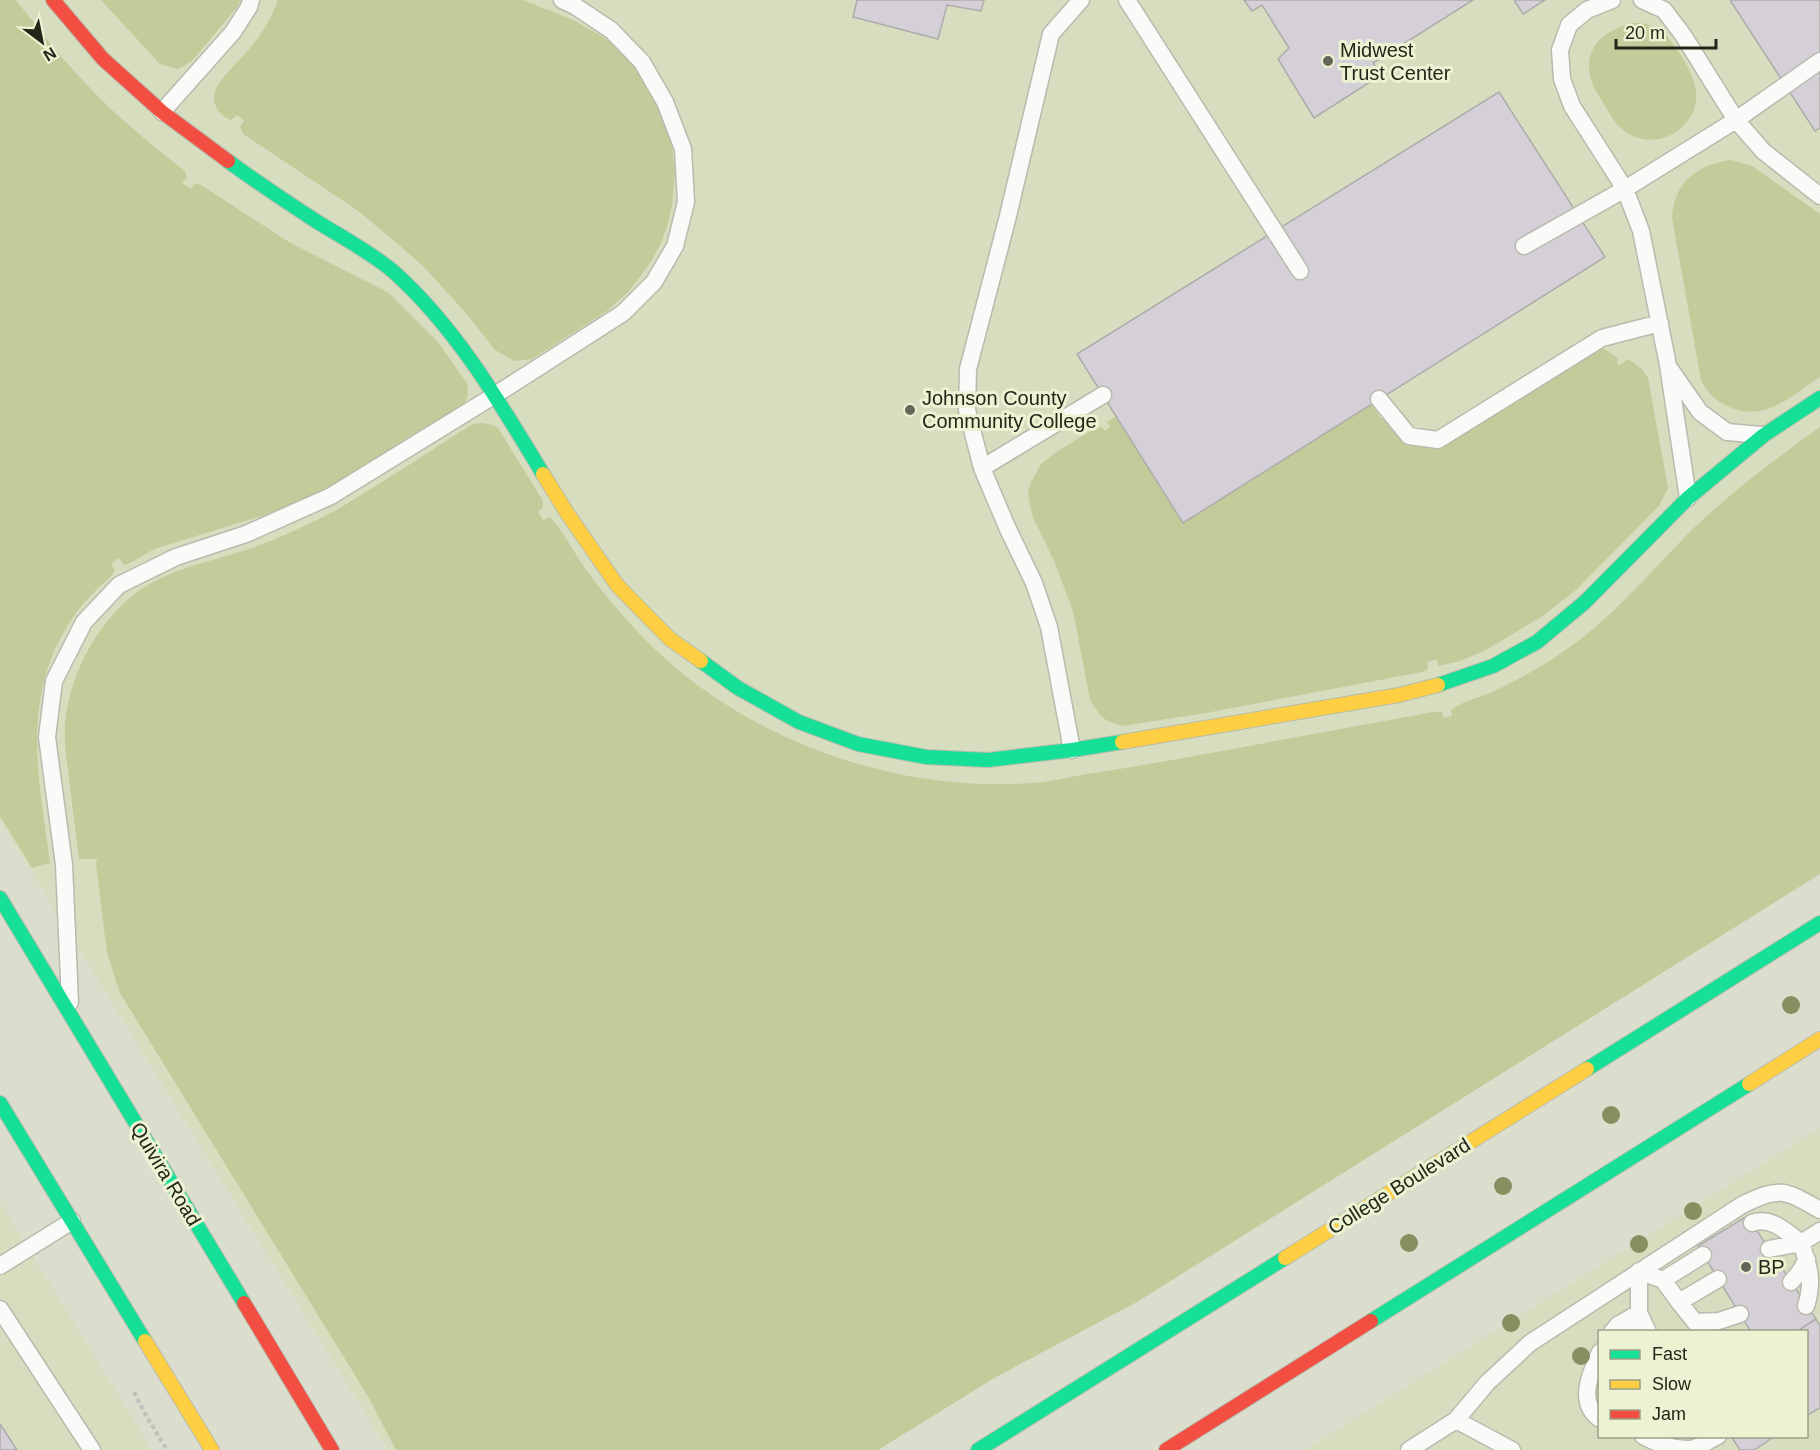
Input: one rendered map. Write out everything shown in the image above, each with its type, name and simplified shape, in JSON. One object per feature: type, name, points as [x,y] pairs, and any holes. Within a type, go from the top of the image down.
[{"type":"main road","points":[[53,0],[103,58],[162,112],[271,193],[394,272],[442,322],[495,395],[567,513],[617,585],[670,639],[738,688],[799,722],[858,744],[926,757],[988,760],[1072,750],[1399,694],[1448,683],[1492,666],[1537,642],[1584,602],[1688,498],[1764,435],[1820,398]]},
{"type":"main road","name":"Quivira Road","points":[[0,898],[332,1450]]},
{"type":"main road","name":"College Boulevard","points":[[978,1450],[1820,923]]},
{"type":"main road","points":[[1166,1450],[1820,1040]]},
{"type":"main road","points":[[0,1103],[212,1450]]},
{"type":"lane","points":[[162,112],[232,32],[249,7],[250,0]]},
{"type":"lane","points":[[70,1015],[64,865],[47,737],[54,681],[84,622],[120,585],[176,557],[246,534],[331,496],[495,395],[623,313],[654,282],[675,246],[686,202],[682,150],[664,102],[642,62],[610,30],[575,6],[562,0]]},
{"type":"lane","points":[[1072,750],[1049,627],[1035,583],[1007,527],[982,468],[967,410],[968,369],[1051,34],[1081,0]]},
{"type":"lane","points":[[1127,0],[1300,271]]},
{"type":"lane","points":[[1612,0],[1587,10],[1569,25],[1560,50],[1562,79],[1572,106],[1625,189],[1641,231],[1668,365],[1688,498]]},
{"type":"lane","points":[[1642,0],[1664,10],[1683,34],[1736,120],[1762,151],[1820,196]]},
{"type":"lane","points":[[1524,246],[1625,189],[1736,120],[1820,61]]},
{"type":"lane","points":[[1379,399],[1409,436],[1438,440],[1602,338],[1660,323]]},
{"type":"lane","points":[[1668,365],[1700,412],[1727,432],[1764,435]]},
{"type":"lane","points":[[982,468],[1103,394]]},
{"type":"lane","points":[[1409,1450],[1456,1420],[1487,1383],[1530,1343],[1742,1205],[1772,1192],[1789,1193],[1820,1210]]},
{"type":"lane","points":[[1752,1223],[1760,1220],[1779,1226],[1801,1243],[1811,1276],[1806,1305]]},
{"type":"lane","points":[[0,1266],[72,1221]]},
{"type":"lane","points":[[1769,1249],[1801,1243],[1820,1231]]},
{"type":"lane","points":[[1663,1280],[1703,1255]]},
{"type":"lane","points":[[1791,1282],[1807,1259]]},
{"type":"lane","points":[[1639,1271],[1663,1280],[1699,1327],[1740,1314]]},
{"type":"lane","points":[[1634,1330],[1639,1313],[1639,1271]]},
{"type":"lane","points":[[1679,1302],[1718,1279]]},
{"type":"lane","points":[[0,1309],[92,1450]]},
{"type":"lane","points":[[1614,1330],[1639,1313]]},
{"type":"lane","points":[[1639,1313],[1647,1330]]},
{"type":"lane","points":[[1598,1355],[1587,1387],[1587,1399],[1598,1418]]},
{"type":"lane","points":[[1456,1420],[1512,1450]]},
{"type":"lane","points":[[1645,1438],[1678,1450],[1689,1450],[1707,1438]]},
{"type":"shaded area","name":"Johnson County Community College","points":[[0,0],[1820,0],[1820,858],[871,1450],[388,1450],[0,821]]},
{"type":"shaded area","points":[[0,0],[16,0],[87,85],[139,134],[184,170],[187,177],[182,183],[191,189],[195,183],[201,185],[289,242],[389,293],[438,342],[467,383],[468,390],[467,399],[461,407],[334,486],[268,514],[157,548],[128,564],[124,565],[119,558],[111,564],[115,570],[113,573],[87,599],[70,622],[54,651],[44,680],[37,740],[41,800],[50,863],[32,868],[0,816]]},
{"type":"shaded area","points":[[101,0],[241,0],[192,61],[178,69],[160,64]]},
{"type":"shaded area","points":[[278,0],[523,0],[573,20],[603,37],[617,48],[643,77],[665,120],[672,146],[675,171],[672,206],[661,243],[651,262],[628,292],[607,311],[532,359],[515,361],[495,350],[424,267],[398,244],[357,210],[243,134],[240,127],[244,121],[237,115],[231,120],[217,109],[214,96],[217,86],[259,37]]},
{"type":"shaded area","points":[[1634,23],[1651,26],[1666,35],[1684,60],[1695,87],[1695,106],[1691,116],[1676,132],[1659,139],[1640,139],[1623,130],[1616,123],[1591,80],[1590,58],[1598,41],[1614,30]]},
{"type":"shaded area","points":[[1731,160],[1752,166],[1820,214],[1820,377],[1776,405],[1753,412],[1740,411],[1722,404],[1711,395],[1701,380],[1672,218],[1677,194],[1690,177],[1708,166]]},
{"type":"shaded area","points":[[1603,348],[1618,358],[1617,364],[1620,365],[1628,359],[1642,369],[1648,378],[1668,488],[1659,506],[1575,591],[1541,617],[1486,650],[1460,661],[1438,666],[1437,659],[1427,662],[1428,669],[1422,672],[1206,713],[1121,726],[1106,720],[1099,714],[1090,700],[1073,611],[1055,563],[1032,515],[1028,493],[1030,484],[1041,464],[1058,451],[1095,428],[1102,427],[1105,431],[1110,427],[1107,422],[1116,416],[1183,523],[1371,404],[1390,426],[1432,440]]},
{"type":"shaded area","points":[[483,423],[498,428],[543,501],[543,508],[538,512],[543,520],[550,517],[586,570],[621,614],[646,641],[688,678],[725,704],[765,727],[850,762],[940,781],[986,784],[1050,781],[1433,712],[1442,712],[1443,718],[1452,716],[1451,710],[1456,707],[1522,677],[1582,638],[1621,604],[1713,510],[1820,427],[1820,874],[1137,1302],[996,1377],[878,1450],[396,1450],[369,1398],[120,993],[107,953],[97,859],[79,859],[65,751],[66,719],[70,696],[88,650],[116,611],[134,595],[167,575],[258,546],[322,518],[473,424]]},
{"type":"shaded area","points":[[1820,1128],[1820,1450],[1305,1450]]},
{"type":"shaded area","points":[[0,1202],[152,1450],[0,1450]]},
{"type":"building","points":[[857,0],[984,0],[981,11],[947,5],[938,39],[853,17]]},
{"type":"building","name":"Midwest Trust Center","points":[[1244,0],[1473,0],[1373,63],[1381,75],[1314,118],[1278,59],[1289,48],[1262,5],[1252,11]]},
{"type":"building","points":[[1514,0],[1545,0],[1523,14]]},
{"type":"building","points":[[1730,0],[1820,0],[1820,128],[1815,131]]},
{"type":"building","points":[[1499,92],[1605,257],[1183,523],[1077,354]]},
{"type":"building","name":"BP","points":[[1747,1216],[1816,1319],[1799,1330],[1750,1330],[1698,1246]]},
{"type":"building","points":[[1816,1319],[1820,1326],[1820,1408],[1808,1415],[1808,1330],[1799,1330]]},
{"type":"building","points":[[0,1424],[17,1450],[0,1450]]},
{"type":"building","points":[[1732,1438],[1772,1438],[1754,1450],[1740,1450]]},
{"type":"traffic: fast","points":[[228,161],[296,208],[358,246],[395,273],[458,342],[543,474]]},
{"type":"traffic: fast","points":[[1438,685],[1493,666],[1537,642],[1585,602],[1688,498],[1764,435],[1820,398]]},
{"type":"traffic: fast","points":[[701,661],[738,688],[799,722],[858,744],[926,757],[988,760],[1122,742]]},
{"type":"traffic: fast","points":[[0,898],[244,1303]]},
{"type":"traffic: fast","points":[[1587,1069],[1820,923]]},
{"type":"traffic: fast","points":[[1371,1321],[1749,1084]]},
{"type":"traffic: fast","points":[[0,1103],[145,1341]]},
{"type":"traffic: fast","points":[[978,1450],[1285,1258]]},
{"type":"traffic: slow","points":[[543,474],[617,585],[670,639],[701,661]]},
{"type":"traffic: slow","points":[[1122,742],[1399,695],[1438,685]]},
{"type":"traffic: slow","points":[[1749,1084],[1820,1039]]},
{"type":"traffic: slow","points":[[1285,1258],[1587,1069]]},
{"type":"traffic: slow","points":[[145,1341],[212,1450]]},
{"type":"traffic: jam","points":[[53,0],[103,59],[162,112],[228,161]]},
{"type":"traffic: jam","points":[[244,1303],[332,1450]]},
{"type":"traffic: jam","points":[[1166,1450],[1371,1321]]},
{"type":"place","name":"Midwest Trust Center","points":[[1328,61]]},
{"type":"place","name":"Johnson County Community College","points":[[910,410]]},
{"type":"place","name":"BP","points":[[1746,1267]]}]
